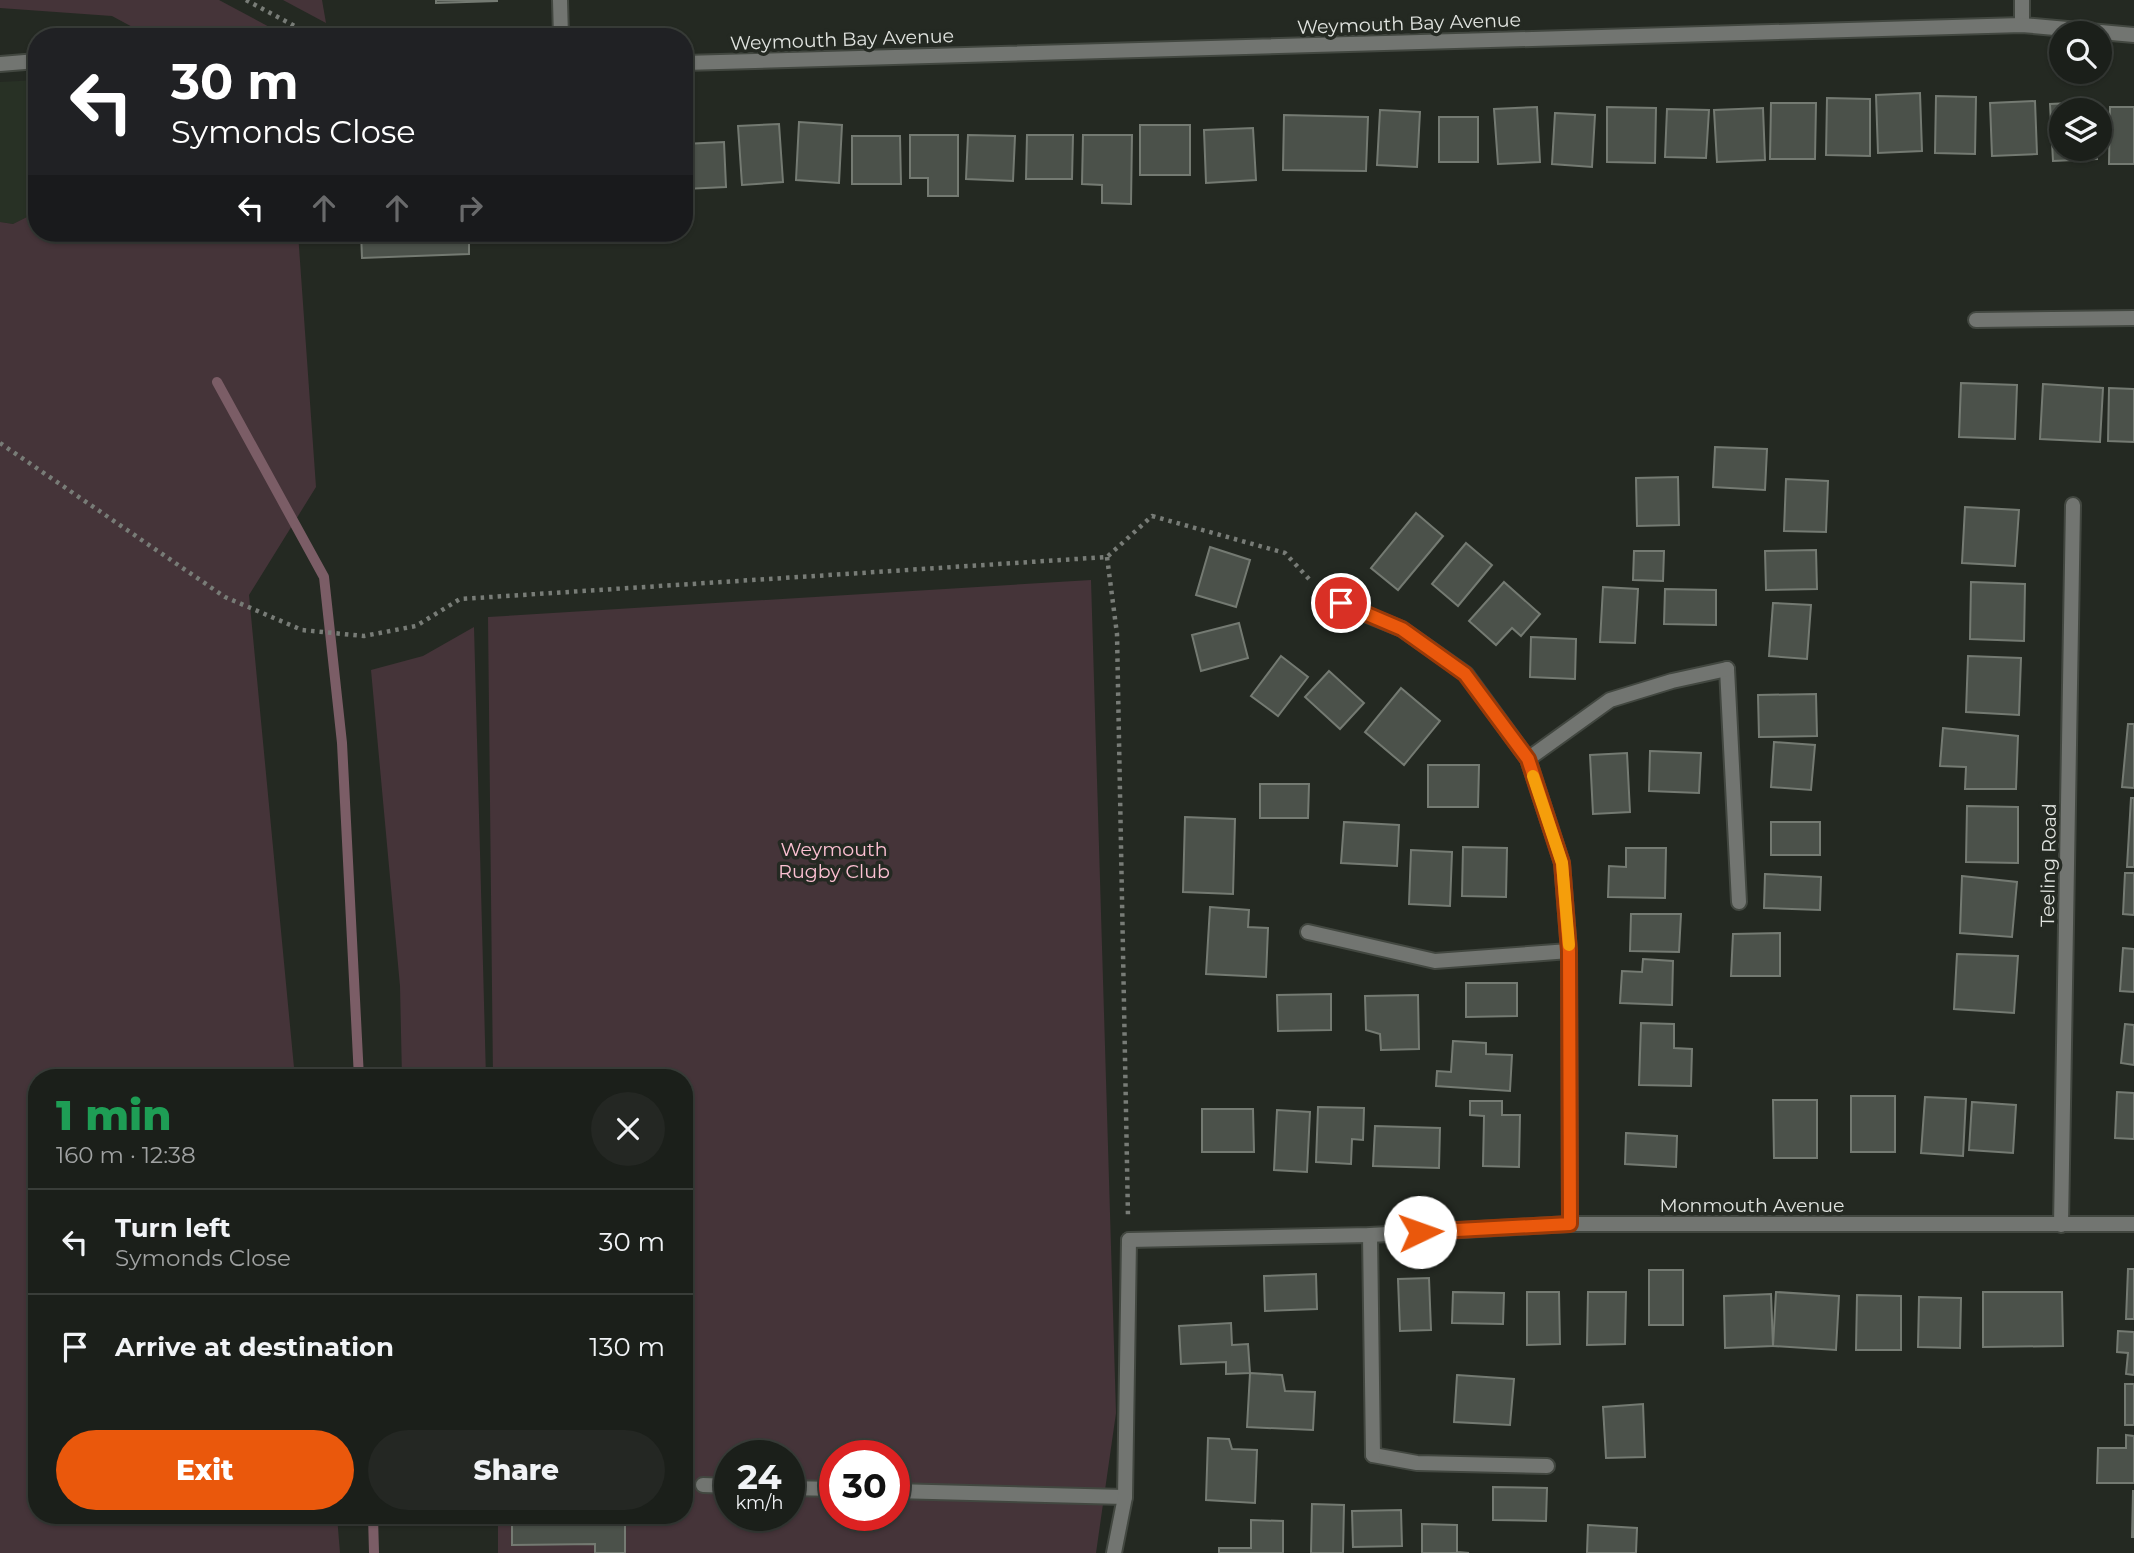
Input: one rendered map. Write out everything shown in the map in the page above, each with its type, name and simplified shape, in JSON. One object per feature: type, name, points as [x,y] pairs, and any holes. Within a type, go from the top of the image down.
[{"type":"street","points":[[560,0],[561,28]]},
{"type":"street","points":[[2022,0],[2022,25]]},
{"type":"street","name":"Weymouth Bay Avenue","points":[[693,63],[2022,25],[2134,35]]},
{"type":"street","points":[[0,64],[28,62]]},
{"type":"street","points":[[1976,320],[2134,317]]},
{"type":"street","name":"Teeling Road","points":[[2061,1225],[2073,505]]},
{"type":"street","points":[[1325,598],[1402,629],[1465,674],[1528,759],[1562,863],[1569,951],[1570,1224]]},
{"type":"street","points":[[1528,759],[1610,700],[1672,681],[1727,669],[1739,902]]},
{"type":"street","points":[[1308,932],[1436,961],[1569,951]]},
{"type":"street","name":"Monmouth Avenue","points":[[1129,1240],[1370,1235],[1570,1224],[2134,1224]]},
{"type":"street","points":[[1370,1235],[1373,1455],[1417,1463],[1547,1466]]},
{"type":"street","points":[[1114,1553],[1125,1497],[1129,1240]]},
{"type":"street","points":[[703,1485],[714,1485]]},
{"type":"street","points":[[910,1491],[1125,1497]]},
{"type":"path","points":[[246,0],[298,28]]},
{"type":"path","points":[[0,443],[225,597],[302,631],[363,636],[416,626],[460,598],[1107,556],[1152,516],[1285,553],[1325,598]]},
{"type":"path","points":[[1107,556],[1117,634],[1129,1240]]},
{"type":"shaded area","points":[[28,80],[28,216],[13,224],[0,222],[0,82]]},
{"type":"green space","points":[[0,0],[219,0],[271,28],[134,28],[112,16],[0,8]]},
{"type":"green space","points":[[283,0],[322,0],[326,23]]},
{"type":"green space","points":[[28,216],[28,242],[299,242],[316,487],[249,595],[294,1069],[28,1069],[28,1524],[338,1524],[340,1553],[0,1553],[0,222],[13,224]]},
{"type":"green space","name":"Weymouth Rugby Club","points":[[1091,580],[1116,1413],[1096,1553],[498,1553],[498,1524],[693,1524],[693,1069],[493,1069],[488,617]]},
{"type":"green space","points":[[474,627],[486,1069],[402,1069],[400,986],[371,670],[423,656]]},
{"type":"building","points":[[436,0],[497,0],[497,1],[436,3]]},
{"type":"building","points":[[1920,93],[1922,151],[1878,153],[1876,95]]},
{"type":"building","points":[[1936,96],[1976,97],[1975,154],[1935,153]]},
{"type":"building","points":[[1827,98],[1870,99],[1870,156],[1826,155]]},
{"type":"building","points":[[2035,101],[2037,154],[1992,156],[1990,103]]},
{"type":"building","points":[[1771,103],[1816,103],[1815,159],[1770,159]]},
{"type":"building","points":[[1537,107],[1540,162],[1498,164],[1494,109]]},
{"type":"building","points":[[1607,107],[1656,108],[1655,163],[1607,162]]},
{"type":"building","points":[[2112,107],[2134,107],[2134,164],[2109,164],[2112,161]]},
{"type":"building","points":[[1763,108],[1765,160],[1717,162],[1714,110]]},
{"type":"building","points":[[1667,109],[1709,110],[1706,158],[1665,157]]},
{"type":"building","points":[[1380,110],[1420,112],[1417,167],[1377,165]]},
{"type":"building","points":[[1555,113],[1595,115],[1592,167],[1552,164]]},
{"type":"building","points":[[1284,115],[1368,117],[1366,171],[1283,170]]},
{"type":"building","points":[[1439,117],[1478,117],[1478,162],[1439,162]]},
{"type":"building","points":[[799,122],[842,125],[839,183],[796,180]]},
{"type":"building","points":[[779,124],[783,182],[742,185],[738,126]]},
{"type":"building","points":[[1140,125],[1190,125],[1190,175],[1140,175]]},
{"type":"building","points":[[1253,128],[1256,180],[1206,183],[1204,130]]},
{"type":"building","points":[[910,135],[958,135],[958,196],[928,196],[928,178],[910,178]]},
{"type":"building","points":[[968,135],[1015,136],[1013,181],[966,179]]},
{"type":"building","points":[[1027,135],[1073,135],[1072,179],[1026,179]]},
{"type":"building","points":[[1083,135],[1132,135],[1131,204],[1102,203],[1102,185],[1082,184]]},
{"type":"building","points":[[852,136],[900,136],[901,184],[852,184]]},
{"type":"building","points":[[724,142],[726,187],[693,189],[693,144]]},
{"type":"building","points":[[361,242],[469,242],[469,254],[362,258]]},
{"type":"building","points":[[1961,383],[2017,385],[2015,439],[1959,437]]},
{"type":"building","points":[[2043,384],[2103,388],[2100,442],[2040,439]]},
{"type":"building","points":[[2109,388],[2134,389],[2134,442],[2108,441]]},
{"type":"building","points":[[1715,447],[1767,449],[1765,490],[1713,487]]},
{"type":"building","points":[[1678,477],[1679,525],[1637,526],[1636,478]]},
{"type":"building","points":[[1786,479],[1828,481],[1826,532],[1784,531]]},
{"type":"building","points":[[1965,507],[2019,510],[2015,566],[1962,563]]},
{"type":"building","points":[[1416,513],[1443,536],[1398,590],[1371,568]]},
{"type":"building","points":[[1466,543],[1492,565],[1458,606],[1432,584]]},
{"type":"building","points":[[1210,547],[1250,560],[1236,607],[1196,595]]},
{"type":"building","points":[[1816,550],[1817,589],[1766,590],[1765,551]]},
{"type":"building","points":[[1634,551],[1664,551],[1663,581],[1633,580]]},
{"type":"building","points":[[1504,582],[1540,614],[1521,636],[1512,628],[1496,645],[1469,621]]},
{"type":"building","points":[[1971,582],[2025,584],[2024,641],[1970,639]]},
{"type":"building","points":[[1603,587],[1638,589],[1635,643],[1600,642]]},
{"type":"building","points":[[1665,589],[1716,590],[1716,625],[1664,624]]},
{"type":"building","points":[[1773,603],[1811,605],[1807,659],[1769,656]]},
{"type":"building","points":[[1239,623],[1248,658],[1201,671],[1192,635]]},
{"type":"building","points":[[1531,637],[1576,639],[1575,679],[1530,677]]},
{"type":"building","points":[[1281,656],[1308,677],[1278,716],[1251,696]]},
{"type":"building","points":[[1968,656],[2021,658],[2019,715],[1966,712]]},
{"type":"building","points":[[1329,671],[1364,703],[1340,729],[1305,697]]},
{"type":"building","points":[[1401,688],[1440,721],[1404,765],[1365,732]]},
{"type":"building","points":[[1816,694],[1817,736],[1759,737],[1758,695]]},
{"type":"building","points":[[2128,724],[2134,724],[2134,788],[2122,787]]},
{"type":"building","points":[[1943,728],[2018,736],[2016,789],[1965,789],[1966,767],[1940,766]]},
{"type":"building","points":[[1774,742],[1815,745],[1811,790],[1771,787]]},
{"type":"building","points":[[1650,751],[1701,753],[1699,793],[1649,791]]},
{"type":"building","points":[[1627,753],[1630,812],[1593,814],[1590,755]]},
{"type":"building","points":[[1428,765],[1479,765],[1478,807],[1428,807]]},
{"type":"building","points":[[1260,784],[1309,784],[1308,818],[1260,818]]},
{"type":"building","points":[[2131,798],[2134,798],[2134,867],[2127,867]]},
{"type":"building","points":[[1967,806],[2018,807],[2018,863],[1966,862]]},
{"type":"building","points":[[1185,817],[1235,819],[1233,894],[1183,892]]},
{"type":"building","points":[[1344,822],[1399,825],[1397,866],[1341,863]]},
{"type":"building","points":[[1771,822],[1820,822],[1820,855],[1771,855]]},
{"type":"building","points":[[1463,847],[1507,848],[1506,897],[1462,896]]},
{"type":"building","points":[[1626,848],[1666,848],[1665,898],[1608,897],[1609,866],[1626,867]]},
{"type":"building","points":[[1411,850],[1452,852],[1450,906],[1409,904]]},
{"type":"building","points":[[2125,873],[2134,873],[2134,915],[2123,914]]},
{"type":"building","points":[[1765,874],[1821,877],[1820,910],[1764,908]]},
{"type":"building","points":[[1962,876],[2017,882],[2012,937],[1960,933]]},
{"type":"building","points":[[1210,907],[1249,910],[1248,927],[1268,928],[1266,977],[1206,974]]},
{"type":"building","points":[[1631,914],[1681,914],[1679,952],[1630,951]]},
{"type":"building","points":[[1780,933],[1780,976],[1731,976],[1733,934]]},
{"type":"building","points":[[2123,948],[2134,949],[2134,992],[2120,991]]},
{"type":"building","points":[[1957,954],[2018,956],[2014,1013],[1954,1009]]},
{"type":"building","points":[[1643,959],[1673,961],[1672,1005],[1620,1003],[1622,971],[1642,972]]},
{"type":"building","points":[[1466,983],[1517,983],[1517,1016],[1466,1017]]},
{"type":"building","points":[[1331,994],[1331,1030],[1278,1031],[1277,995]]},
{"type":"building","points":[[1418,995],[1419,1049],[1381,1050],[1380,1034],[1366,1030],[1365,996]]},
{"type":"building","points":[[1641,1023],[1674,1024],[1674,1048],[1692,1049],[1691,1086],[1639,1085]]},
{"type":"building","points":[[2125,1024],[2134,1025],[2134,1065],[2121,1063]]},
{"type":"building","points":[[1453,1041],[1486,1043],[1486,1054],[1512,1055],[1510,1091],[1436,1086],[1437,1071],[1451,1072]]},
{"type":"building","points":[[2117,1092],[2134,1093],[2134,1139],[2115,1138]]},
{"type":"building","points":[[1851,1096],[1895,1096],[1895,1152],[1851,1152]]},
{"type":"building","points":[[1925,1097],[1966,1099],[1963,1156],[1921,1153]]},
{"type":"building","points":[[1773,1100],[1817,1100],[1817,1158],[1774,1158]]},
{"type":"building","points":[[1470,1101],[1502,1101],[1502,1115],[1520,1115],[1519,1167],[1483,1166],[1484,1116],[1470,1115]]},
{"type":"building","points":[[1972,1102],[2016,1105],[2013,1153],[1969,1150]]},
{"type":"building","points":[[1318,1107],[1364,1108],[1363,1140],[1352,1139],[1351,1164],[1316,1162]]},
{"type":"building","points":[[1202,1109],[1253,1109],[1254,1152],[1202,1152]]},
{"type":"building","points":[[1277,1110],[1310,1112],[1307,1172],[1274,1170]]},
{"type":"building","points":[[1375,1126],[1440,1128],[1439,1168],[1373,1166]]},
{"type":"building","points":[[1626,1133],[1677,1136],[1676,1167],[1625,1164]]},
{"type":"building","points":[[2128,1269],[2134,1269],[2134,1319],[2126,1319]]},
{"type":"building","points":[[1649,1270],[1683,1270],[1683,1325],[1649,1325]]},
{"type":"building","points":[[1316,1274],[1317,1309],[1265,1311],[1264,1276]]},
{"type":"building","points":[[1429,1278],[1431,1330],[1400,1331],[1398,1279]]},
{"type":"building","points":[[1453,1292],[1504,1293],[1503,1324],[1452,1323]]},
{"type":"building","points":[[1527,1292],[1559,1292],[1560,1344],[1527,1345]]},
{"type":"building","points":[[1588,1292],[1626,1292],[1625,1344],[1587,1345]]},
{"type":"building","points":[[1776,1292],[1839,1296],[1836,1350],[1773,1346]]},
{"type":"building","points":[[1983,1292],[2062,1292],[2063,1346],[1983,1347]]},
{"type":"building","points":[[1771,1294],[1773,1346],[1725,1348],[1724,1296]]},
{"type":"building","points":[[1857,1295],[1901,1296],[1901,1350],[1856,1350]]},
{"type":"building","points":[[1919,1297],[1961,1298],[1960,1348],[1918,1347]]},
{"type":"building","points":[[1231,1323],[1232,1345],[1248,1344],[1250,1373],[1226,1374],[1226,1362],[1181,1364],[1179,1326]]},
{"type":"building","points":[[2118,1331],[2134,1332],[2134,1375],[2126,1374],[2128,1353],[2117,1352]]},
{"type":"building","points":[[1250,1373],[1282,1375],[1285,1391],[1315,1392],[1313,1430],[1247,1427]]},
{"type":"building","points":[[1457,1375],[1514,1379],[1510,1425],[1454,1422]]},
{"type":"building","points":[[2125,1384],[2134,1384],[2134,1425],[2125,1425]]},
{"type":"building","points":[[1643,1404],[1645,1457],[1606,1458],[1603,1407]]},
{"type":"building","points":[[2126,1435],[2134,1436],[2134,1483],[2097,1483],[2098,1448],[2126,1448]]},
{"type":"building","points":[[1208,1438],[1229,1439],[1232,1449],[1257,1450],[1255,1503],[1206,1500]]},
{"type":"building","points":[[1493,1487],[1547,1488],[1546,1521],[1493,1520]]},
{"type":"building","points":[[2133,1491],[2134,1537],[2132,1537]]},
{"type":"building","points":[[1312,1504],[1344,1505],[1343,1553],[1311,1553]]},
{"type":"building","points":[[1401,1510],[1402,1546],[1353,1547],[1352,1511]]},
{"type":"building","points":[[1251,1520],[1283,1521],[1283,1553],[1219,1553],[1219,1548],[1251,1548]]},
{"type":"building","points":[[512,1524],[625,1524],[625,1553],[595,1553],[595,1544],[512,1545]]},
{"type":"building","points":[[1422,1524],[1457,1525],[1457,1552],[1469,1553],[1422,1553]]},
{"type":"building","points":[[1588,1525],[1637,1528],[1636,1553],[1587,1553]]},
{"type":"waterway","points":[[217,382],[324,577],[342,743],[359,1069]]},
{"type":"waterway","points":[[373,1524],[374,1553]]},
{"type":"slow traffic","points":[[1533,776],[1562,863],[1569,945]]},
{"type":"route","points":[[1341,603],[1402,629],[1465,674],[1528,759],[1562,863],[1569,951],[1570,1224],[1420,1232]]}]
